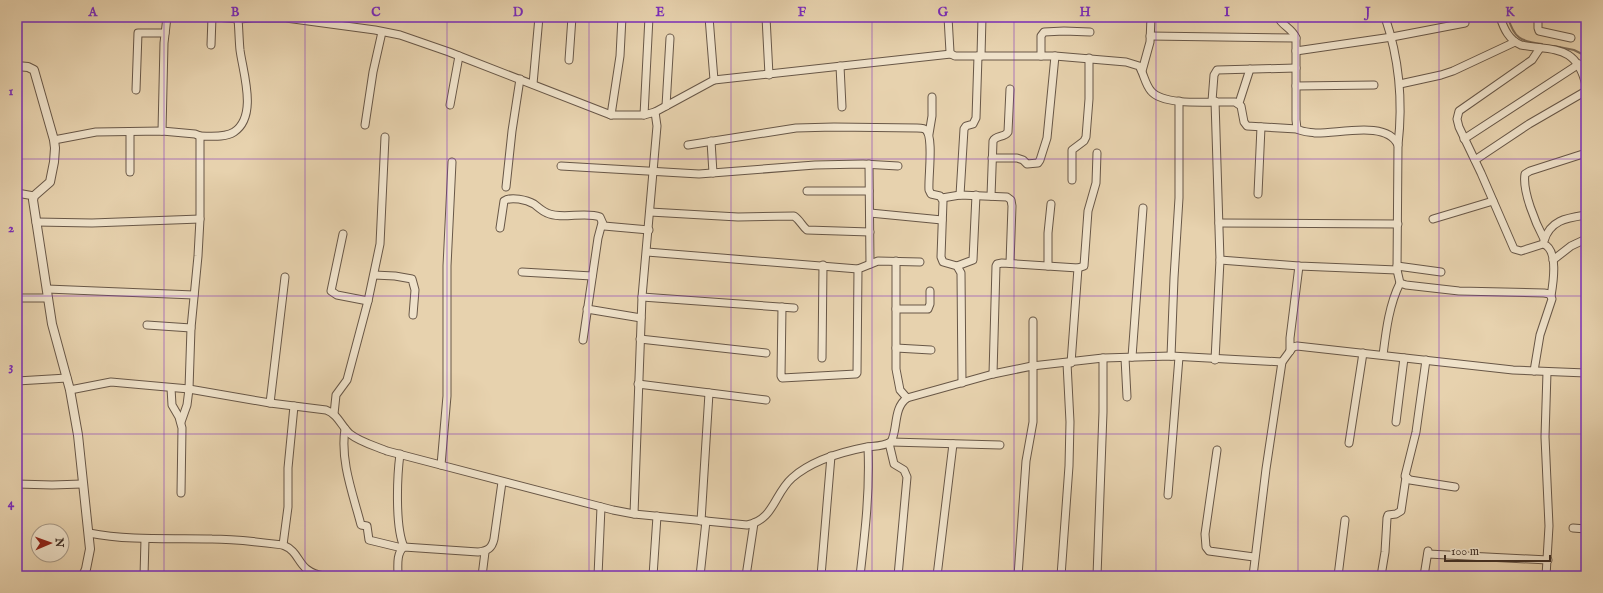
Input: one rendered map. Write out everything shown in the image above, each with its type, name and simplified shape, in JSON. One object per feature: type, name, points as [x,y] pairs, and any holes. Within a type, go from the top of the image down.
[{"type":"street","points":[[162,131],[165,33],[167,17]]},
{"type":"street","points":[[211,46],[212,17]]},
{"type":"street","points":[[216,17],[286,18],[400,35],[534,84],[611,115],[644,115],[655,112],[714,80],[951,54],[959,56],[1055,56],[1126,62],[1139,66],[1151,92],[1164,99],[1239,103]]},
{"type":"street","points":[[337,26],[339,17]]},
{"type":"street","points":[[534,84],[539,17]]},
{"type":"street","points":[[569,60],[572,17]]},
{"type":"street","points":[[611,115],[620,56],[622,17]]},
{"type":"street","points":[[644,115],[649,17]]},
{"type":"street","points":[[709,17],[714,80]]},
{"type":"street","points":[[766,17],[768,75]]},
{"type":"street","points":[[948,17],[951,54]]},
{"type":"street","points":[[960,195],[964,129],[966,126],[973,124],[976,118],[982,17]]},
{"type":"street","points":[[1142,71],[1150,36],[1151,17]]},
{"type":"street","points":[[1278,17],[1282,24],[1293,32],[1296,38],[1297,129]]},
{"type":"street","points":[[1383,355],[1390,313],[1395,293],[1400,283],[1397,268],[1400,84],[1392,37],[1385,17]]},
{"type":"street","points":[[1500,17],[1508,34],[1515,42],[1522,45],[1566,53],[1573,57],[1579,64],[1586,85]]},
{"type":"street","points":[[1538,17],[1539,30],[1571,38]]},
{"type":"street","points":[[54,140],[96,132],[162,131],[195,134],[200,136],[225,135],[234,132],[242,123],[248,99],[240,50],[238,18]]},
{"type":"street","points":[[1296,51],[1392,37],[1465,23]]},
{"type":"street","points":[[365,125],[373,72],[382,32]]},
{"type":"street","points":[[1041,56],[1041,36],[1044,32],[1090,32]]},
{"type":"street","points":[[136,90],[138,33],[165,33]]},
{"type":"street","points":[[1150,36],[1296,38]]},
{"type":"street","points":[[666,106],[670,38]]},
{"type":"street","points":[[1400,84],[1453,71],[1515,42]]},
{"type":"street","points":[[1540,48],[1536,56],[1528,63],[1459,111],[1457,114],[1457,123],[1475,160],[1514,250],[1520,251],[1544,241],[1550,228],[1559,221],[1586,215]]},
{"type":"street","points":[[450,106],[459,56]]},
{"type":"street","points":[[992,158],[1017,158],[1032,164],[1038,163],[1040,160],[1046,138],[1055,56]]},
{"type":"street","points":[[1072,180],[1072,150],[1084,141],[1086,137],[1090,99],[1090,58]]},
{"type":"street","points":[[1464,139],[1579,64]]},
{"type":"street","points":[[17,66],[28,67],[34,70],[54,140],[54,162],[50,182],[34,196],[33,200],[52,324],[70,390],[78,435],[90,549],[83,576]]},
{"type":"street","points":[[840,66],[842,107]]},
{"type":"street","points":[[1215,360],[1220,260],[1213,101],[1214,75],[1217,70],[1296,68]]},
{"type":"street","points":[[1250,69],[1239,103],[1243,110],[1245,125],[1251,127],[1297,129],[1322,133],[1376,131],[1387,133],[1395,138],[1398,145]]},
{"type":"street","points":[[506,187],[512,131],[520,79]]},
{"type":"street","points":[[1296,86],[1374,85]]},
{"type":"street","points":[[992,196],[992,158],[994,139],[1005,136],[1008,132],[1010,89]]},
{"type":"street","points":[[1475,160],[1529,124],[1586,91]]},
{"type":"street","points":[[932,97],[932,116],[929,134],[929,190],[931,194],[942,198],[960,195],[976,195],[1004,196],[1010,200],[1012,220],[1010,263]]},
{"type":"street","points":[[1171,356],[1179,198],[1179,101]]},
{"type":"street","points":[[634,514],[642,297],[657,126],[655,112]]},
{"type":"street","points":[[688,145],[811,127],[923,128],[929,134]]},
{"type":"street","points":[[1258,194],[1261,127]]},
{"type":"street","points":[[130,132],[130,172]]},
{"type":"street","points":[[181,493],[181,422],[187,405],[189,389],[191,328],[200,220],[200,136]]},
{"type":"street","points":[[334,414],[336,395],[347,380],[374,275],[382,225],[385,137]]},
{"type":"street","points":[[711,141],[713,173]]},
{"type":"street","points":[[993,374],[995,269],[997,264],[1010,263],[1078,268],[1084,266],[1088,211],[1096,183],[1097,153]]},
{"type":"street","points":[[1534,371],[1540,335],[1551,302],[1554,273],[1553,260],[1549,248],[1539,230],[1527,193],[1525,174],[1530,171],[1586,153]]},
{"type":"street","points":[[441,465],[447,396],[447,266],[452,162]]},
{"type":"street","points":[[561,166],[699,174],[800,166],[869,164],[898,166]]},
{"type":"street","points":[[869,164],[870,264]]},
{"type":"street","points":[[807,191],[869,191]]},
{"type":"street","points":[[17,193],[34,196]]},
{"type":"street","points":[[942,198],[941,260],[957,266],[973,260],[976,195]]},
{"type":"street","points":[[500,228],[504,201],[508,199],[532,203],[548,213],[573,216],[596,216],[600,218],[604,226],[649,230]]},
{"type":"street","points":[[1433,219],[1493,201]]},
{"type":"street","points":[[1048,266],[1048,233],[1051,204]]},
{"type":"street","points":[[1127,397],[1142,208]]},
{"type":"street","points":[[650,212],[738,217],[794,216],[807,230],[870,232]]},
{"type":"street","points":[[870,213],[942,220]]},
{"type":"street","points":[[36,222],[200,220]]},
{"type":"street","points":[[583,340],[598,238],[602,223]]},
{"type":"street","points":[[1219,223],[1398,224]]},
{"type":"street","points":[[343,234],[331,291],[337,295],[368,301]]},
{"type":"street","points":[[1553,260],[1576,243],[1586,239]]},
{"type":"street","points":[[647,252],[858,269],[875,261],[920,262]]},
{"type":"street","points":[[1220,260],[1299,266],[1397,268],[1441,272]]},
{"type":"street","points":[[896,261],[896,348],[898,384],[900,390],[907,398]]},
{"type":"street","points":[[822,265],[822,358]]},
{"type":"street","points":[[957,266],[961,273],[962,383]]},
{"type":"street","points":[[1290,351],[1290,338],[1299,266]]},
{"type":"street","points":[[1061,576],[1069,452],[1069,363],[1078,268]]},
{"type":"street","points":[[782,307],[782,378],[856,374],[858,269]]},
{"type":"street","points":[[522,272],[592,276]]},
{"type":"street","points":[[374,275],[395,276],[412,279],[415,290],[413,315]]},
{"type":"street","points":[[270,403],[285,277]]},
{"type":"street","points":[[1400,283],[1443,290],[1544,293],[1550,294],[1551,296]]},
{"type":"street","points":[[47,290],[194,295]]},
{"type":"street","points":[[896,309],[928,308],[930,304],[930,291]]},
{"type":"street","points":[[642,297],[794,308]]},
{"type":"street","points":[[17,298],[48,298]]},
{"type":"street","points":[[587,309],[641,318]]},
{"type":"street","points":[[1018,576],[1026,468],[1033,422],[1033,321]]},
{"type":"street","points":[[147,325],[191,328]]},
{"type":"street","points":[[640,339],[766,352]]},
{"type":"street","points":[[1253,576],[1254,558],[1282,362],[1293,348],[1297,346],[1534,371],[1586,373]]},
{"type":"street","points":[[896,348],[931,350]]},
{"type":"street","points":[[1349,443],[1363,353]]},
{"type":"street","points":[[898,576],[907,477],[904,470],[894,464],[890,443],[893,438],[899,407],[902,401],[907,398],[993,374],[1032,366],[1103,358],[1171,356],[1215,360],[1282,362]]},
{"type":"street","points":[[1168,495],[1179,357]]},
{"type":"street","points":[[1097,576],[1103,412],[1103,358]]},
{"type":"street","points":[[1396,422],[1404,358]]},
{"type":"street","points":[[1381,576],[1385,552],[1387,518],[1390,514],[1396,514],[1401,511],[1407,465],[1416,432],[1426,360]]},
{"type":"street","points":[[1546,576],[1548,560],[1549,507],[1545,438],[1547,372]]},
{"type":"street","points":[[17,381],[67,378]]},
{"type":"street","points":[[70,390],[111,382],[189,389],[270,403],[326,410],[334,414],[345,429],[363,441],[400,454],[502,482],[634,514],[738,524],[754,523],[766,516],[791,478],[812,464],[831,456],[890,443],[1000,445]]},
{"type":"street","points":[[638,384],[766,400]]},
{"type":"street","points":[[171,388],[172,405],[181,422]]},
{"type":"street","points":[[700,576],[704,521],[709,393]]},
{"type":"street","points":[[283,544],[288,506],[288,468],[294,406]]},
{"type":"street","points":[[345,429],[344,460],[361,525],[368,526],[369,540],[403,547],[485,552],[492,547],[494,539],[502,482]]},
{"type":"street","points":[[937,576],[953,444]]},
{"type":"street","points":[[860,576],[870,478],[868,447]]},
{"type":"street","points":[[1217,450],[1206,534],[1206,547],[1209,551],[1254,558]]},
{"type":"street","points":[[398,576],[398,556],[403,547],[400,538],[397,474],[400,454]]},
{"type":"street","points":[[821,576],[831,456]]},
{"type":"street","points":[[1406,477],[1410,480],[1455,487]]},
{"type":"street","points":[[17,484],[82,484]]},
{"type":"street","points":[[598,576],[602,507]]},
{"type":"street","points":[[653,576],[657,516]]},
{"type":"street","points":[[1338,576],[1345,520]]},
{"type":"street","points":[[746,576],[754,523]]},
{"type":"street","points":[[1573,528],[1586,529]]},
{"type":"street","points":[[89,533],[117,538],[220,539],[283,544],[292,550],[305,568],[311,573],[322,576]]},
{"type":"street","points":[[144,576],[145,539]]},
{"type":"street","points":[[1424,576],[1428,551],[1548,560]]},
{"type":"street","points":[[482,576],[485,552]]},
{"type":"waterway","points":[[1508,17],[1513,30],[1519,38],[1529,42],[1542,44]]},
{"type":"waterway","points":[[1554,46],[1574,50],[1586,56]]}]
